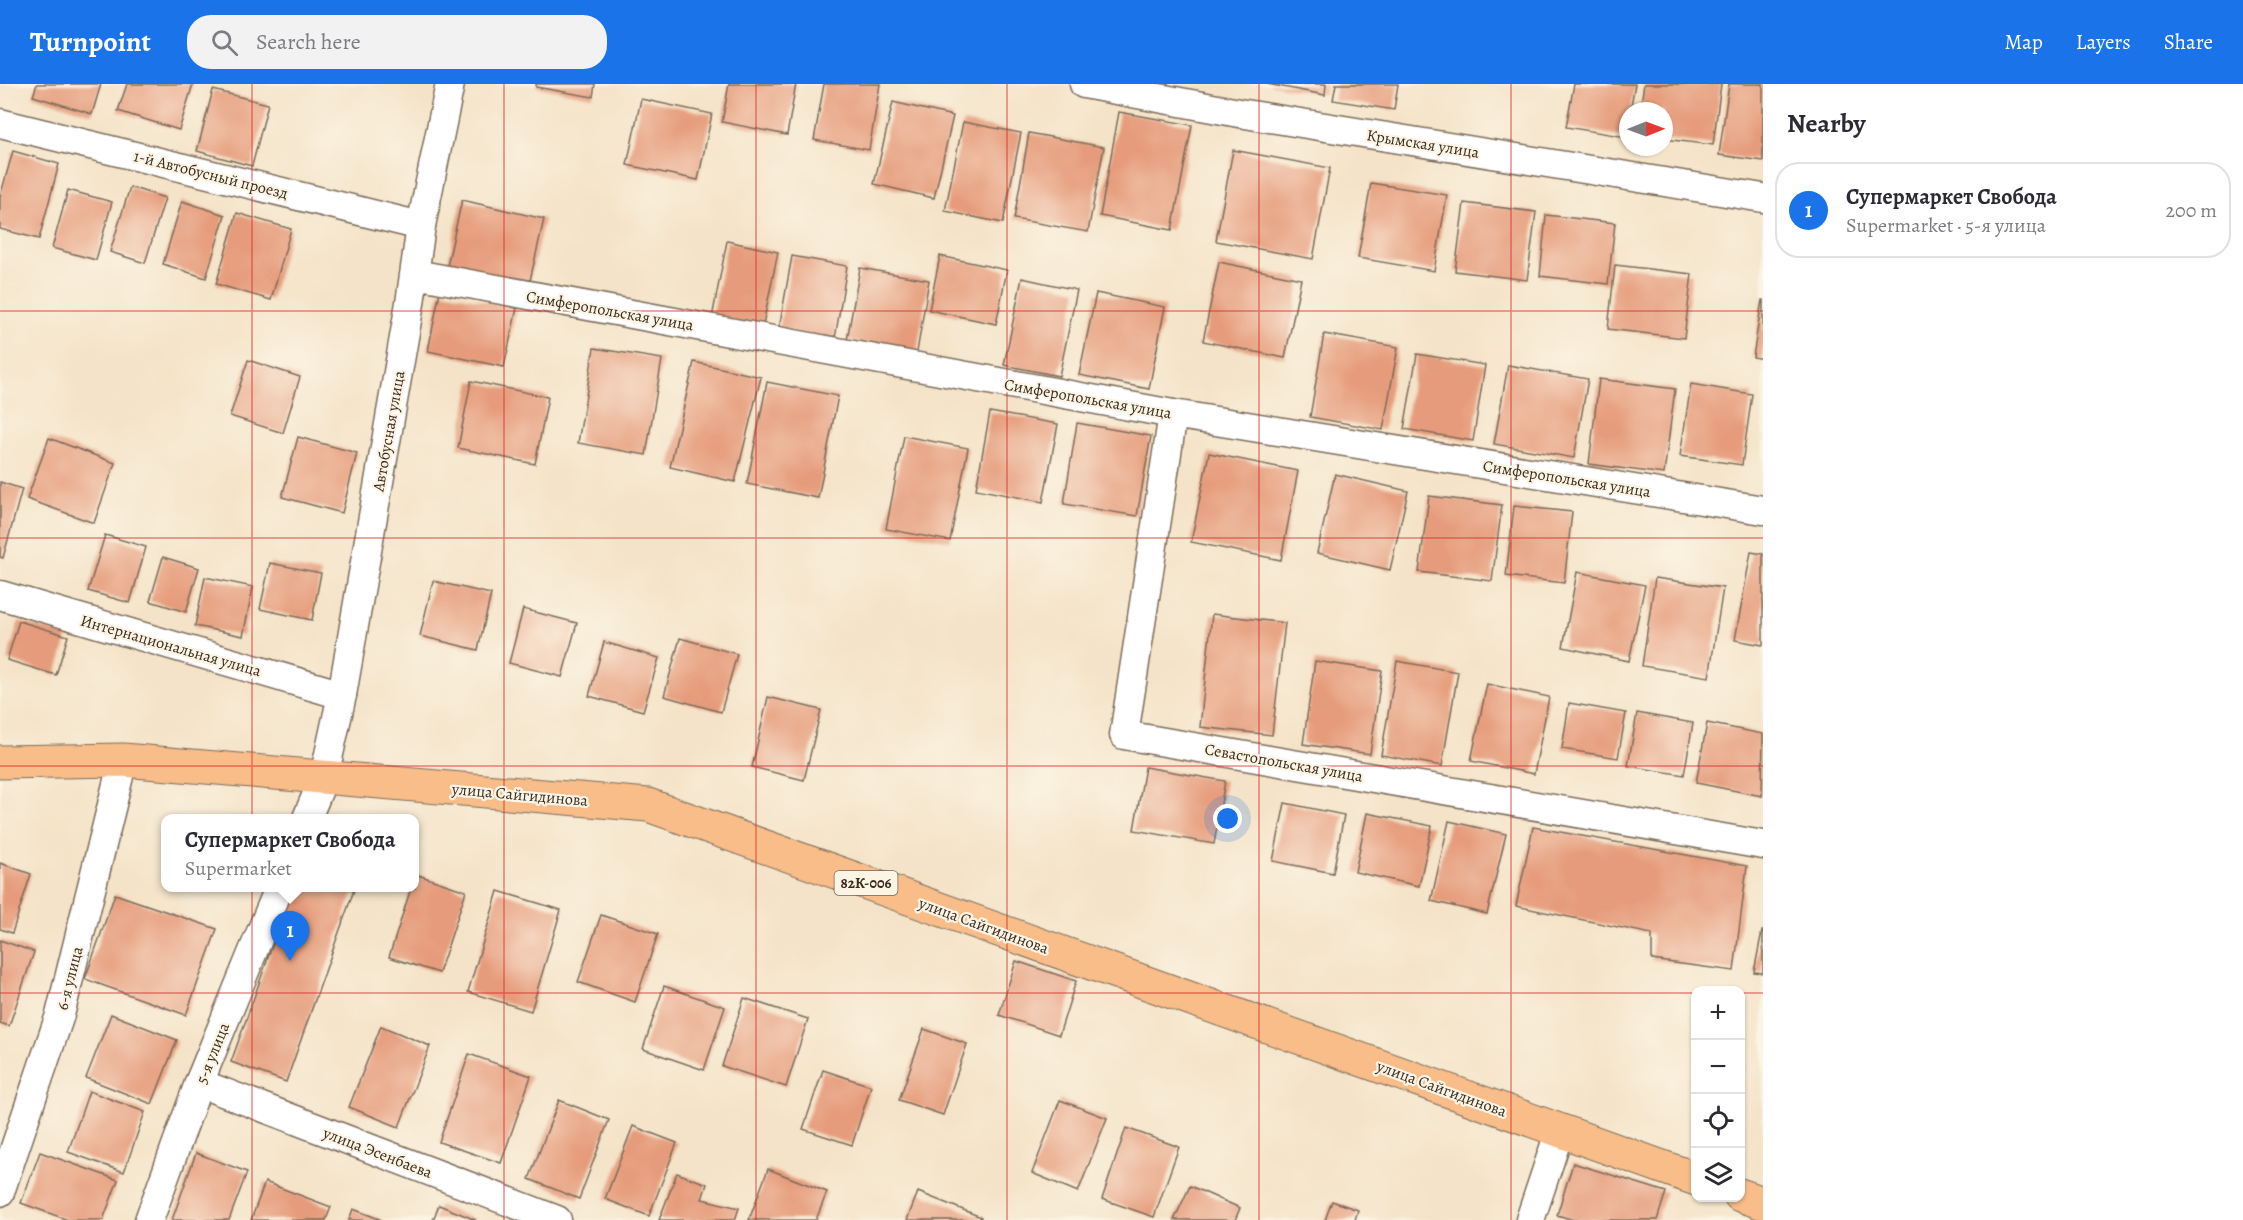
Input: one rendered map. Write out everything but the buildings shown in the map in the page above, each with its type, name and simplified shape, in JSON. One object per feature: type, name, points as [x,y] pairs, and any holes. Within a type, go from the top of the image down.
[{"type":"main road","name":"улица Сайгидинова","points":[[0,762],[123,760],[648,805],[1691,1178]]},
{"type":"main road","points":[[1745,1197],[1763,1203]]},
{"type":"street","name":"Автобусная улица","points":[[324,777],[342,694],[415,274],[421,226],[450,84]]},
{"type":"street","name":"Крымская улица","points":[[1084,84],[1239,113],[1763,198]]},
{"type":"street","name":"1-й Автобусный проезд","points":[[0,123],[421,226]]},
{"type":"street","name":"Симферопольская улица","points":[[415,274],[1173,414],[1763,510]]},
{"type":"street","name":"Севастопольская улица","points":[[1173,414],[1124,735],[1763,845]]},
{"type":"street","name":"Интернациональная улица","points":[[0,594],[342,694]]},
{"type":"street","name":"6-я улица","points":[[0,1192],[60,1015],[123,760]]},
{"type":"street","points":[[309,814],[324,777]]},
{"type":"street","name":"5-я улица","points":[[149,1220],[200,1083],[277,892]]},
{"type":"street","name":"улица Эсенбаева","points":[[200,1083],[557,1220]]},
{"type":"street","points":[[1530,1220],[1560,1130]]},
{"type":"place","name":"Супермаркет Свобода","points":[[290,961]]}]
